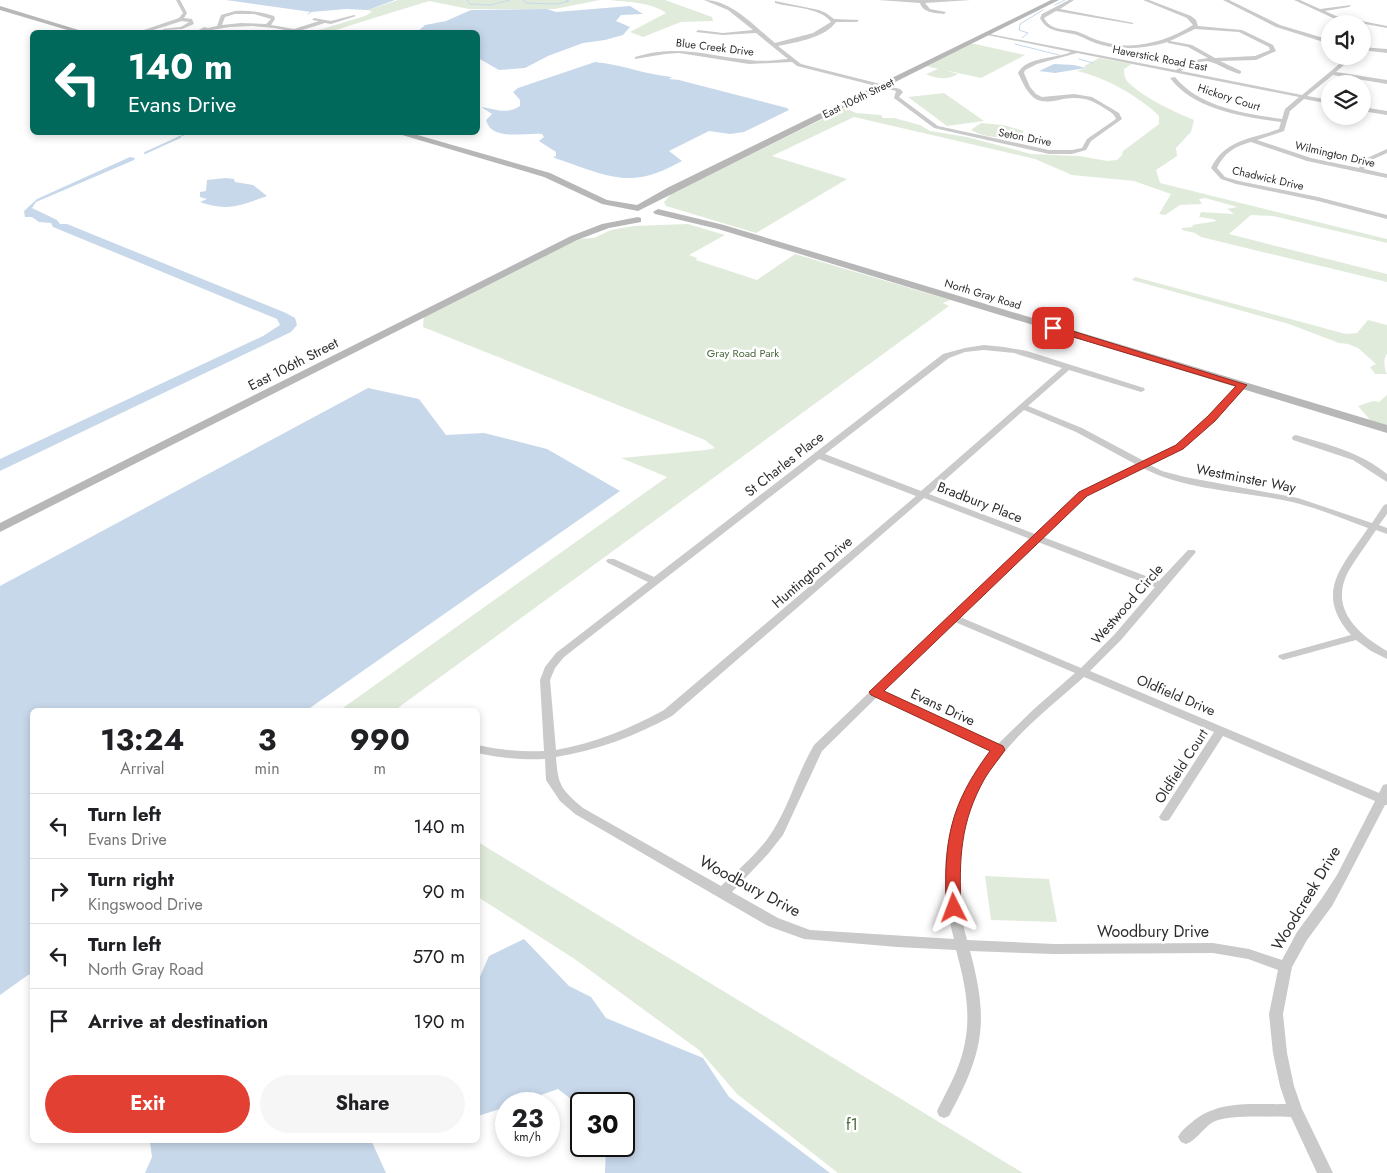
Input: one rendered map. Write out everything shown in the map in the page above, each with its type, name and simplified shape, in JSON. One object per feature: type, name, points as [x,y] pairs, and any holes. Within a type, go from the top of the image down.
[{"type":"street","points":[[178,0],[185,13],[181,19]]},
{"type":"street","points":[[706,0],[730,9],[792,60],[806,67],[883,86]]},
{"type":"street","points":[[880,0],[922,2],[969,0]]},
{"type":"street","points":[[1072,0],[1055,4],[1044,15],[1042,20],[1052,28],[1111,45],[1138,46],[1168,42],[1182,43],[1196,47],[1226,67],[1239,72]]},
{"type":"street","points":[[1145,0],[1189,17],[1196,23],[1194,27]]},
{"type":"street","points":[[1225,0],[1278,26],[1321,39]]},
{"type":"street","points":[[1296,0],[1346,20],[1387,26]]},
{"type":"street","points":[[777,2],[823,13],[833,20],[857,21]]},
{"type":"street","points":[[922,2],[923,6],[928,10],[944,13]]},
{"type":"street","points":[[1055,4],[1132,23]]},
{"type":"street","name":"East 106th Street","points":[[0,528],[570,240],[599,228],[626,214],[628,211],[639,208],[1043,6],[1055,4]]},
{"type":"street","points":[[1318,10],[1349,6]]},
{"type":"street","points":[[0,8],[73,30]]},
{"type":"street","points":[[0,13],[57,30]]},
{"type":"street","points":[[219,27],[223,16],[235,13],[259,13],[272,17],[273,19],[268,25]]},
{"type":"street","points":[[307,30],[354,16]]},
{"type":"street","points":[[150,30],[181,19],[192,21],[187,26]]},
{"type":"street","points":[[314,19],[331,23]]},
{"type":"street","points":[[774,45],[800,40],[829,27],[833,20]]},
{"type":"street","points":[[300,30],[325,22]]},
{"type":"street","points":[[206,30],[219,27],[268,25],[287,30]]},
{"type":"street","points":[[158,28],[170,29],[187,26],[199,30]]},
{"type":"street","points":[[1168,42],[1178,38],[1194,27],[1246,33],[1273,48],[1270,54],[1256,58],[1212,58],[1191,62],[1176,72]]},
{"type":"street","points":[[698,31],[722,34],[757,31]]},
{"type":"street","points":[[1058,36],[1066,32]]},
{"type":"street","name":"Haverstick Road East","points":[[987,34],[1321,100]]},
{"type":"street","points":[[1178,38],[1182,43]]},
{"type":"street","points":[[1042,45],[1052,40]]},
{"type":"street","points":[[1371,49],[1387,51]]},
{"type":"street","name":"Blue Creek Drive","points":[[637,58],[656,52],[672,51],[756,62],[792,60]]},
{"type":"street","name":"Seton Drive","points":[[883,86],[899,91],[896,97],[936,127],[1049,152],[1072,152],[1084,149],[1089,140],[1117,121],[1119,117],[1090,98],[1050,100],[1035,97],[1028,87],[1022,71],[1028,66],[1064,58],[1076,52]]},
{"type":"street","points":[[1041,62],[1066,61],[1083,53]]},
{"type":"street","name":"Chadwick Drive","points":[[1342,65],[1287,110],[1282,130],[1231,148],[1220,158],[1214,168],[1219,175],[1238,183],[1318,199],[1387,217]]},
{"type":"street","points":[[1333,73],[1387,82]]},
{"type":"street","name":"Hickory Court","points":[[1173,78],[1177,85],[1192,96],[1202,100],[1248,116],[1285,121]]},
{"type":"street","points":[[1371,111],[1387,114]]},
{"type":"street","points":[[406,135],[555,178],[587,196],[624,210],[626,214],[645,220],[656,216],[656,204],[661,196]]},
{"type":"street","points":[[422,135],[482,153],[512,165]]},
{"type":"street","name":"Wilmington Drive","points":[[1252,140],[1309,160],[1387,176]]},
{"type":"street","points":[[1360,171],[1367,160],[1387,151]]},
{"type":"street","points":[[608,203],[639,208]]},
{"type":"street","name":"North Gray Road","points":[[639,208],[744,234],[1387,429]]},
{"type":"street","name":"East 106th Street","points":[[599,228],[627,221],[645,220]]},
{"type":"street","name":"North Gray Road","points":[[645,220],[686,220]]},
{"type":"street","name":"St Charles Place","points":[[549,753],[545,680],[550,668],[560,655],[934,364],[954,352],[983,347],[1005,349],[1141,390]]},
{"type":"street","name":"Huntington Drive","points":[[480,749],[516,755],[576,750],[628,735],[668,713],[923,494],[1067,367]]},
{"type":"street","points":[[723,893],[748,869],[779,832],[818,748],[875,692],[1083,494],[1180,447],[1243,385]]},
{"type":"street","name":"Westminster Way","points":[[1022,406],[1079,430],[1159,474],[1295,500],[1387,531]]},
{"type":"street","points":[[1296,438],[1362,461],[1380,472],[1387,479]]},
{"type":"street","name":"Bradbury Place","points":[[818,455],[1160,585]]},
{"type":"street","points":[[1387,507],[1337,585],[1336,597],[1338,607],[1349,627],[1387,656]]},
{"type":"street","name":"Westwood Circle","points":[[944,1110],[969,1059],[974,1032],[973,995],[955,920],[953,897],[952,868],[955,838],[962,812],[973,788],[999,750],[1109,647],[1160,585],[1191,552]]},
{"type":"street","points":[[611,561],[655,581]]},
{"type":"street","name":"Oldfield Drive","points":[[954,618],[1221,730],[1385,796]]},
{"type":"street","points":[[1283,657],[1359,636]]},
{"type":"street","name":"Evans Drive","points":[[875,692],[999,750]]},
{"type":"street","name":"Oldfield Court","points":[[1165,817],[1221,730]]},
{"type":"street","name":"Woodbury Drive","points":[[549,753],[552,780],[570,804],[773,922],[809,935],[897,942],[1081,949],[1212,948],[1250,954],[1285,967]]},
{"type":"street","name":"Woodcreek Drive","points":[[1325,1173],[1295,1110],[1280,1053],[1276,1014],[1285,967],[1302,936],[1327,902],[1342,877],[1385,796]]},
{"type":"street","points":[[1186,1137],[1208,1118],[1224,1112],[1295,1110]]},
{"type":"green space","points":[[398,0],[600,0],[555,9],[469,9],[429,1],[335,30],[319,30],[365,16],[372,12],[368,10]]},
{"type":"green space","points":[[609,0],[665,0],[712,17],[713,21],[681,22],[643,37],[630,32],[666,13],[646,5]]},
{"type":"green space","points":[[970,44],[1025,55],[981,78],[944,70],[958,74],[942,78],[926,74],[938,69],[926,66]]},
{"type":"green space","points":[[1099,58],[1132,64],[1124,69],[1125,77],[1135,89],[1169,109],[1194,120],[1191,132],[1176,148],[1177,156],[1156,170],[1160,183],[1387,239],[1387,243],[1273,216],[1251,215],[1229,234],[1387,274],[1387,282],[1201,237],[1195,233],[1182,230],[1182,228],[1193,227],[1192,225],[1217,221],[1199,217],[1201,212],[1234,214],[1227,209],[1237,207],[1234,206],[1205,198],[1199,199],[1202,204],[1180,205],[1165,215],[1159,214],[1171,194],[1134,181],[1072,175],[1035,159],[854,117],[772,156],[847,179],[756,233],[666,206],[664,202],[671,194],[845,108],[856,113],[894,118],[920,125],[930,131],[967,137],[1031,154],[1079,156],[1107,161],[1117,160],[1123,151],[1159,124],[1159,116],[1142,101],[1121,88],[1077,71],[1086,68],[1084,66]]},
{"type":"green space","points":[[944,93],[984,121],[947,126],[908,97]]},
{"type":"green space","points":[[981,123],[1003,125],[1024,131],[1020,136],[1001,138],[982,135],[971,130]]},
{"type":"green space","name":"Gray Road Park","points":[[688,224],[725,235],[689,255],[697,258],[696,260],[757,280],[795,254],[950,300],[943,303],[949,306],[398,708],[343,708],[667,477],[621,458],[715,448],[705,440],[423,327],[424,315],[576,239],[594,238],[611,230],[634,226]]},
{"type":"green space","points":[[1135,277],[1346,334],[1357,333],[1368,320],[1387,325],[1387,354],[1384,364],[1387,374],[1375,374],[1370,367],[1376,364],[1358,348],[1348,344],[1339,343],[1289,324],[1132,280]]},
{"type":"green space","points":[[1387,395],[1387,426],[1372,422],[1358,406],[1373,401],[1379,402]]},
{"type":"green space","name":"f1","points":[[480,843],[1023,1173],[838,1173],[737,1094],[699,1050],[576,960],[480,898]]},
{"type":"green space","points":[[985,876],[1049,879],[1057,922],[991,920]]},
{"type":"water","points":[[226,0],[395,0],[368,10],[346,9],[311,12]]},
{"type":"water","points":[[630,6],[643,14],[621,15],[616,21],[630,27],[623,35],[583,43],[548,56],[525,68],[499,70],[480,59],[480,30],[419,30],[425,25],[446,21],[471,10],[547,9],[556,12]]},
{"type":"water","points":[[595,62],[672,77],[669,79],[679,80],[789,110],[744,132],[730,134],[709,131],[669,151],[682,161],[664,170],[638,178],[622,178],[603,174],[557,159],[553,157],[556,156],[556,152],[539,141],[544,137],[542,134],[502,134],[489,127],[486,120],[492,114],[481,107],[501,111],[515,109],[520,106],[520,100],[513,92],[518,88]]},
{"type":"water","points":[[1054,64],[1086,68],[1055,73],[1039,71]]},
{"type":"water","points":[[130,157],[135,158],[36,202],[32,208],[57,220],[60,224],[67,224],[286,313],[295,318],[297,325],[291,332],[0,471],[0,459],[263,336],[280,325],[277,319],[53,227],[51,223],[39,222],[32,217],[25,217],[24,211],[37,199]]},
{"type":"water","points":[[234,179],[235,182],[253,185],[267,196],[227,207],[200,202],[207,199],[200,197],[200,192],[206,191],[207,180]]},
{"type":"water","points":[[368,388],[419,399],[446,435],[484,433],[547,449],[620,491],[310,708],[30,708],[30,974],[0,995],[0,586]]},
{"type":"water","points":[[524,939],[569,986],[591,997],[606,1018],[703,1058],[729,1097],[830,1173],[605,1173],[606,1157],[635,1157],[635,1092],[570,1092],[570,1098],[558,1089],[549,1092],[495,1092],[495,1111],[480,1115],[480,976],[489,956]]},
{"type":"water","points":[[150,1143],[372,1143],[386,1173],[145,1173],[152,1157]]},
{"type":"waterway","points":[[467,0],[470,4],[490,5],[510,0]]},
{"type":"waterway","points":[[523,0],[526,3],[558,4],[569,1],[566,0]]},
{"type":"waterway","points":[[1055,5],[1065,0]]},
{"type":"waterway","points":[[1022,38],[1028,33],[1019,30],[1020,24],[1043,10]]},
{"type":"waterway","points":[[1015,44],[1059,55]]},
{"type":"waterway","points":[[1079,59],[1093,63]]},
{"type":"waterway","points":[[177,138],[184,135]]},
{"type":"waterway","points":[[145,153],[180,137]]},
{"type":"route","points":[[954,908],[952,868],[955,838],[962,812],[980,775],[999,750],[875,692],[1072,503],[1098,485],[1180,447],[1243,385],[1053,328]]}]
